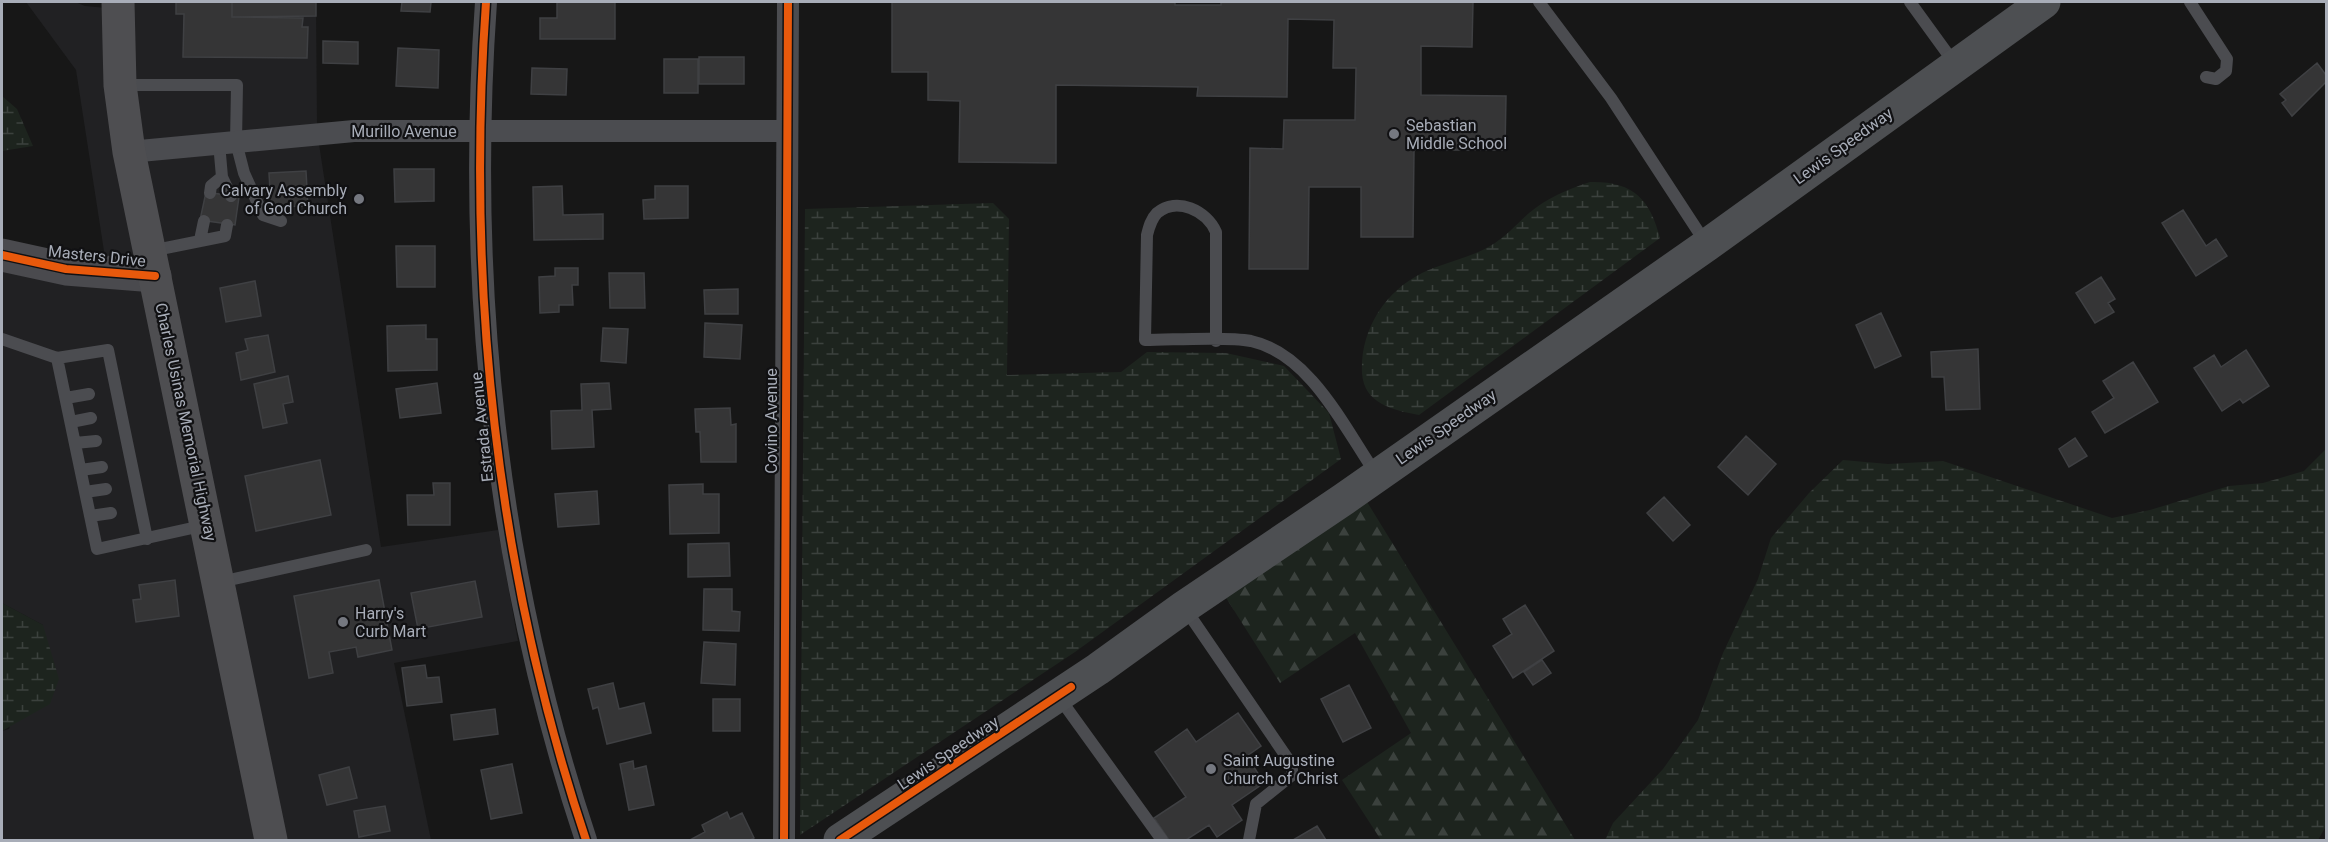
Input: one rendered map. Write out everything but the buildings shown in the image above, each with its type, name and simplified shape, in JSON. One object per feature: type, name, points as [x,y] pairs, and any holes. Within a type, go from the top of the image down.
[{"type":"highway","name":"Charles Usinas Memorial Highway","points":[[118,2],[120,85],[129,152],[271,840]]},
{"type":"main road","name":"Lewis Speedway","points":[[840,840],[1058,696],[1377,475],[1707,245],[2044,2]]},
{"type":"street","name":"Estrada Avenue","points":[[486,2],[479,132],[483,292],[492,398],[505,505],[521,600],[558,758],[586,840]]},
{"type":"street","name":"Covino Avenue","points":[[784,840],[788,2]]},
{"type":"street","name":"Murillo Avenue","points":[[129,152],[354,131],[787,131]]},
{"type":"street","name":"Masters Drive","points":[[2,255],[66,269],[153,263]]},
{"type":"lane","points":[[1539,2],[1611,98],[1707,245]]},
{"type":"lane","points":[[1910,2],[1956,64]]},
{"type":"lane","points":[[2190,2],[2228,59],[2226,71],[2216,79],[2206,77]]},
{"type":"lane","points":[[120,85],[237,85],[222,177],[231,196]]},
{"type":"lane","points":[[227,143],[263,215],[281,221]]},
{"type":"lane","points":[[210,193],[211,186],[222,177]]},
{"type":"lane","points":[[1216,340],[1216,232],[1207,217],[1200,211],[1183,207],[1166,208],[1152,219],[1147,235],[1145,340],[1216,340],[1248,340],[1265,345],[1296,363],[1309,376],[1377,475]]},
{"type":"lane","points":[[200,240],[204,221]]},
{"type":"lane","points":[[153,263],[200,240],[225,236],[227,225]]},
{"type":"lane","points":[[2,339],[57,358],[108,351],[111,390],[120,436],[136,508],[147,539]]},
{"type":"lane","points":[[57,358],[97,549],[207,525]]},
{"type":"lane","points":[[66,398],[88,394]]},
{"type":"lane","points":[[71,422],[91,418]]},
{"type":"lane","points":[[75,443],[96,441]]},
{"type":"lane","points":[[81,470],[102,466]]},
{"type":"lane","points":[[85,492],[106,489]]},
{"type":"lane","points":[[90,516],[111,513]]},
{"type":"lane","points":[[219,582],[366,550]]},
{"type":"lane","points":[[1184,607],[1292,765],[1292,775],[1256,804],[1249,840]]},
{"type":"lane","points":[[1058,696],[1162,840]]},
{"type":"shaded area","points":[[26,2],[75,2],[85,6],[107,8],[141,265],[106,264],[76,70]]},
{"type":"shaded area","points":[[130,2],[316,2],[317,124],[139,141]]},
{"type":"shaded area","points":[[319,144],[381,547],[498,530],[518,641],[394,663],[431,840],[283,840],[143,161]]},
{"type":"shaded area","points":[[2,265],[146,286],[260,840],[2,840],[2,731],[9,729],[43,625],[2,603]]},
{"type":"green space","points":[[2,96],[17,109],[33,146],[2,151]]},
{"type":"green space","points":[[1590,182],[1618,185],[1637,195],[1651,213],[1660,238],[1419,415],[1390,408],[1374,399],[1368,392],[1362,373],[1365,342],[1377,314],[1396,291],[1422,273],[1487,248],[1550,198]]},
{"type":"green space","points":[[993,203],[1009,219],[1007,375],[1121,372],[1147,352],[1226,353],[1284,366],[1329,413],[1341,459],[1075,652],[800,835],[805,209]]},
{"type":"green space","points":[[2326,449],[2326,826],[2318,840],[1605,840],[1613,823],[1663,769],[1698,720],[1723,653],[1758,579],[1771,538],[1809,493],[1843,460],[1888,464],[1943,461],[2112,518],[2150,510],[2229,486],[2263,483],[2304,471]]},
{"type":"green space","points":[[1364,497],[1575,840],[1381,840],[1342,780],[1411,733],[1355,633],[1280,683],[1223,593]]},
{"type":"green space","points":[[2,603],[43,625],[59,679],[50,704],[2,731]]},
{"type":"cycle path","points":[[486,2],[481,108],[481,214],[485,321],[495,426],[510,531],[530,635],[555,738],[586,840]]},
{"type":"cycle path","points":[[784,840],[788,2]]},
{"type":"cycle path","points":[[2,255],[66,269],[155,276]]},
{"type":"cycle path","points":[[840,840],[1071,687]]},
{"type":"place","name":"Sebastian Middle School","points":[[1394,134]]},
{"type":"place","name":"Calvary Assembly of God Church","points":[[359,199]]},
{"type":"place","name":"Harry's Curb Mart","points":[[343,622]]},
{"type":"place","name":"Saint Augustine Church of Christ","points":[[1211,769]]}]
